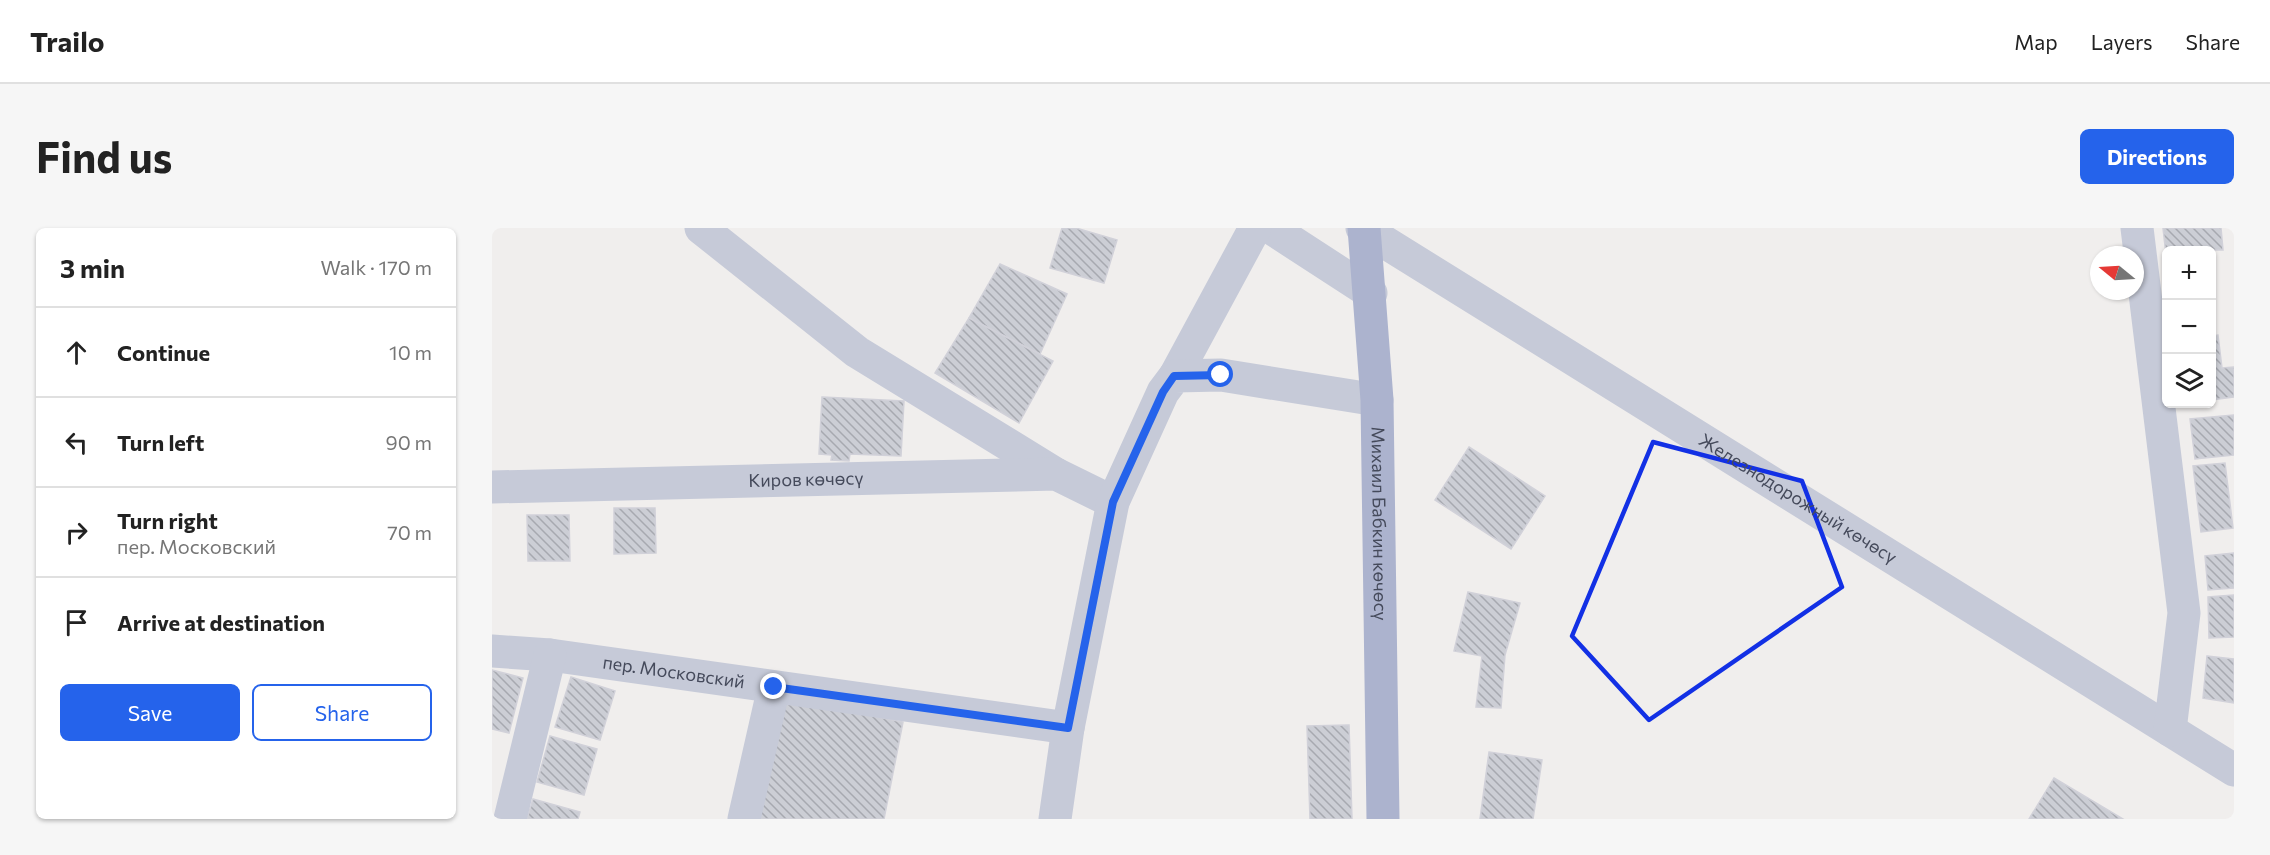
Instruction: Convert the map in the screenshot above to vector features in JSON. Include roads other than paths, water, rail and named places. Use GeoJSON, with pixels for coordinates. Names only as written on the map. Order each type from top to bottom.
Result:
{"type":"FeatureCollection","features":[{"type":"Feature","properties":{"kind":"main road","name":"Михаил Бабкин көчөсү"},"geometry":{"type":"LineString","coordinates":[[1363,229],[1371,293],[1377,400],[1383,819]]}},
{"type":"Feature","properties":{"kind":"street"},"geometry":{"type":"LineString","coordinates":[[701,228],[857,352],[1056,474]]}},
{"type":"Feature","properties":{"kind":"street"},"geometry":{"type":"LineString","coordinates":[[1055,819],[1068,728],[1113,502],[1163,392],[1255,228]]}},
{"type":"Feature","properties":{"kind":"street"},"geometry":{"type":"LineString","coordinates":[[1271,228],[1371,293]]}},
{"type":"Feature","properties":{"kind":"street"},"geometry":{"type":"LineString","coordinates":[[2137,228],[2184,613],[2170,730]]}},
{"type":"Feature","properties":{"kind":"street","name":"Железнодорожный көчөсү"},"geometry":{"type":"LineString","coordinates":[[1363,229],[2234,770]]}},
{"type":"Feature","properties":{"kind":"street"},"geometry":{"type":"LineString","coordinates":[[1174,376],[1221,375],[1377,400]]}},
{"type":"Feature","properties":{"kind":"street","name":"Киров көчөсү"},"geometry":{"type":"LineString","coordinates":[[492,487],[1056,474],[1113,502]]}},
{"type":"Feature","properties":{"kind":"street","name":"пер. Московский"},"geometry":{"type":"LineString","coordinates":[[492,651],[550,655],[1068,728]]}},
{"type":"Feature","properties":{"kind":"street"},"geometry":{"type":"LineString","coordinates":[[510,819],[550,655]]}},
{"type":"Feature","properties":{"kind":"street"},"geometry":{"type":"LineString","coordinates":[[744,819],[774,687]]}}]}
